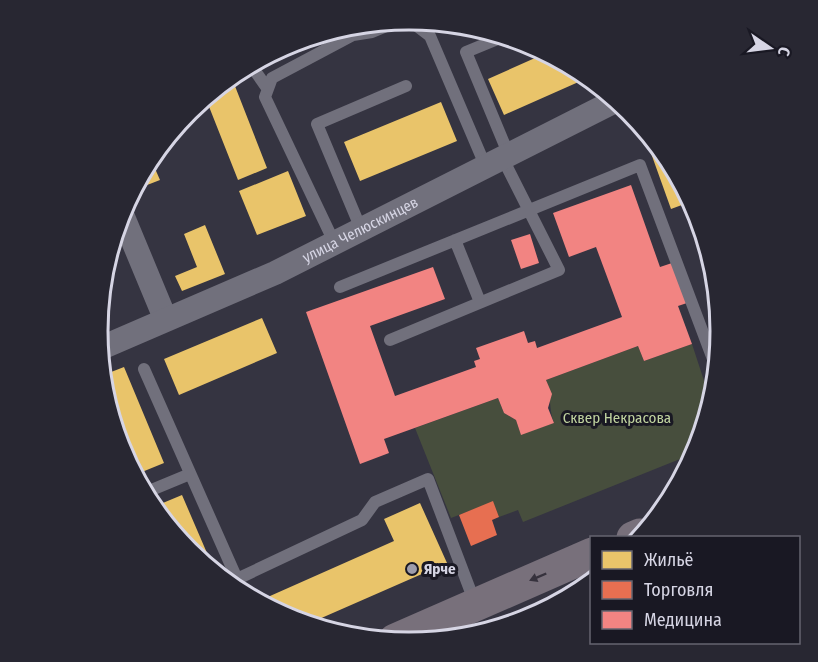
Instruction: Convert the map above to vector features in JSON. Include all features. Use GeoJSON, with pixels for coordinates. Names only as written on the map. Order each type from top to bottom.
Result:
{"type":"FeatureCollection","features":[{"type":"Feature","properties":{"kind":"main road"},"geometry":{"type":"LineString","coordinates":[[414,632],[590,554]]}},
{"type":"Feature","properties":{"kind":"street","name":"улица Челюскинцев"},"geometry":{"type":"LineString","coordinates":[[109,344],[165,318],[275,273],[605,103]]}},
{"type":"Feature","properties":{"kind":"street"},"geometry":{"type":"LineString","coordinates":[[127,226],[165,318]]}},
{"type":"Feature","properties":{"kind":"lane"},"geometry":{"type":"LineString","coordinates":[[390,340],[559,270],[530,210],[430,36],[423,31]]}},
{"type":"Feature","properties":{"kind":"lane"},"geometry":{"type":"LineString","coordinates":[[334,242],[269,109],[266,97],[272,78],[345,37]]}},
{"type":"Feature","properties":{"kind":"lane"},"geometry":{"type":"LineString","coordinates":[[492,41],[466,52],[499,158]]}},
{"type":"Feature","properties":{"kind":"lane"},"geometry":{"type":"LineString","coordinates":[[256,72],[267,88]]}},
{"type":"Feature","properties":{"kind":"lane"},"geometry":{"type":"LineString","coordinates":[[360,229],[317,124],[406,86]]}},
{"type":"Feature","properties":{"kind":"lane"},"geometry":{"type":"LineString","coordinates":[[340,287],[640,165],[709,349]]}},
{"type":"Feature","properties":{"kind":"lane"},"geometry":{"type":"LineString","coordinates":[[455,240],[480,302]]}},
{"type":"Feature","properties":{"kind":"lane"},"geometry":{"type":"LineString","coordinates":[[144,369],[236,577]]}},
{"type":"Feature","properties":{"kind":"lane"},"geometry":{"type":"LineString","coordinates":[[153,489],[190,474]]}},
{"type":"Feature","properties":{"kind":"lane"},"geometry":{"type":"LineString","coordinates":[[238,578],[362,520],[375,501],[428,479],[476,604]]}},
{"type":"Feature","properties":{"kind":"green space","name":"Сквер Некрасова"},"geometry":{"type":"Polygon","coordinates":[[[692,344],[705,384],[700,409],[681,458],[523,522],[518,510],[499,517],[493,502],[451,518],[415,428],[498,398],[504,413],[516,420],[521,434],[554,423],[546,380],[638,346],[644,361],[692,344]]]}},
{"type":"Feature","properties":{"kind":"building: Жильё"},"geometry":{"type":"Polygon","coordinates":[[[535,58],[560,70],[578,82],[504,115],[488,79],[535,58]]]}},
{"type":"Feature","properties":{"kind":"building: Жильё"},"geometry":{"type":"Polygon","coordinates":[[[235,86],[267,168],[238,180],[209,107],[235,86]]]}},
{"type":"Feature","properties":{"kind":"building: Жильё"},"geometry":{"type":"Polygon","coordinates":[[[441,102],[457,141],[360,181],[344,142],[441,102]]]}},
{"type":"Feature","properties":{"kind":"building: Жильё"},"geometry":{"type":"Polygon","coordinates":[[[650,151],[670,181],[682,205],[671,209],[650,151]]]}},
{"type":"Feature","properties":{"kind":"building: Жильё"},"geometry":{"type":"Polygon","coordinates":[[[155,169],[160,180],[145,186],[155,169]]]}},
{"type":"Feature","properties":{"kind":"building: Жильё"},"geometry":{"type":"Polygon","coordinates":[[[288,171],[306,216],[257,235],[239,191],[288,171]]]}},
{"type":"Feature","properties":{"kind":"building: Жильё"},"geometry":{"type":"Polygon","coordinates":[[[205,225],[225,274],[182,291],[175,276],[197,267],[184,234],[205,225]]]}},
{"type":"Feature","properties":{"kind":"building: Жильё"},"geometry":{"type":"Polygon","coordinates":[[[262,318],[277,353],[179,395],[164,359],[262,318]]]}},
{"type":"Feature","properties":{"kind":"building: Жильё"},"geometry":{"type":"Polygon","coordinates":[[[124,367],[164,463],[143,472],[124,428],[111,372],[124,367]]]}},
{"type":"Feature","properties":{"kind":"building: Жильё"},"geometry":{"type":"Polygon","coordinates":[[[182,495],[207,554],[196,544],[163,503],[182,495]]]}},
{"type":"Feature","properties":{"kind":"building: Жильё"},"geometry":{"type":"Polygon","coordinates":[[[420,503],[447,563],[320,619],[268,597],[394,541],[384,519],[420,503]]]}},
{"type":"Feature","properties":{"kind":"building: Торговля"},"geometry":{"type":"Polygon","coordinates":[[[493,501],[499,517],[492,520],[497,535],[471,546],[459,515],[493,501]]]}},
{"type":"Feature","properties":{"kind":"building: Медицина"},"geometry":{"type":"Polygon","coordinates":[[[631,185],[660,267],[672,263],[687,303],[678,306],[692,344],[644,361],[638,346],[546,380],[552,394],[548,408],[554,423],[521,435],[516,420],[504,413],[498,398],[384,439],[389,453],[360,464],[306,312],[433,267],[445,299],[370,326],[395,396],[476,367],[474,361],[480,359],[476,348],[524,331],[528,343],[535,341],[537,348],[622,317],[596,247],[569,257],[553,213],[631,185]]]}},
{"type":"Feature","properties":{"kind":"building: Медицина"},"geometry":{"type":"Polygon","coordinates":[[[530,234],[539,263],[521,269],[511,240],[530,234]]]}},
{"type":"Feature","properties":{"kind":"place","name":"Ярче"},"geometry":{"type":"Point","coordinates":[412,569]}}]}
